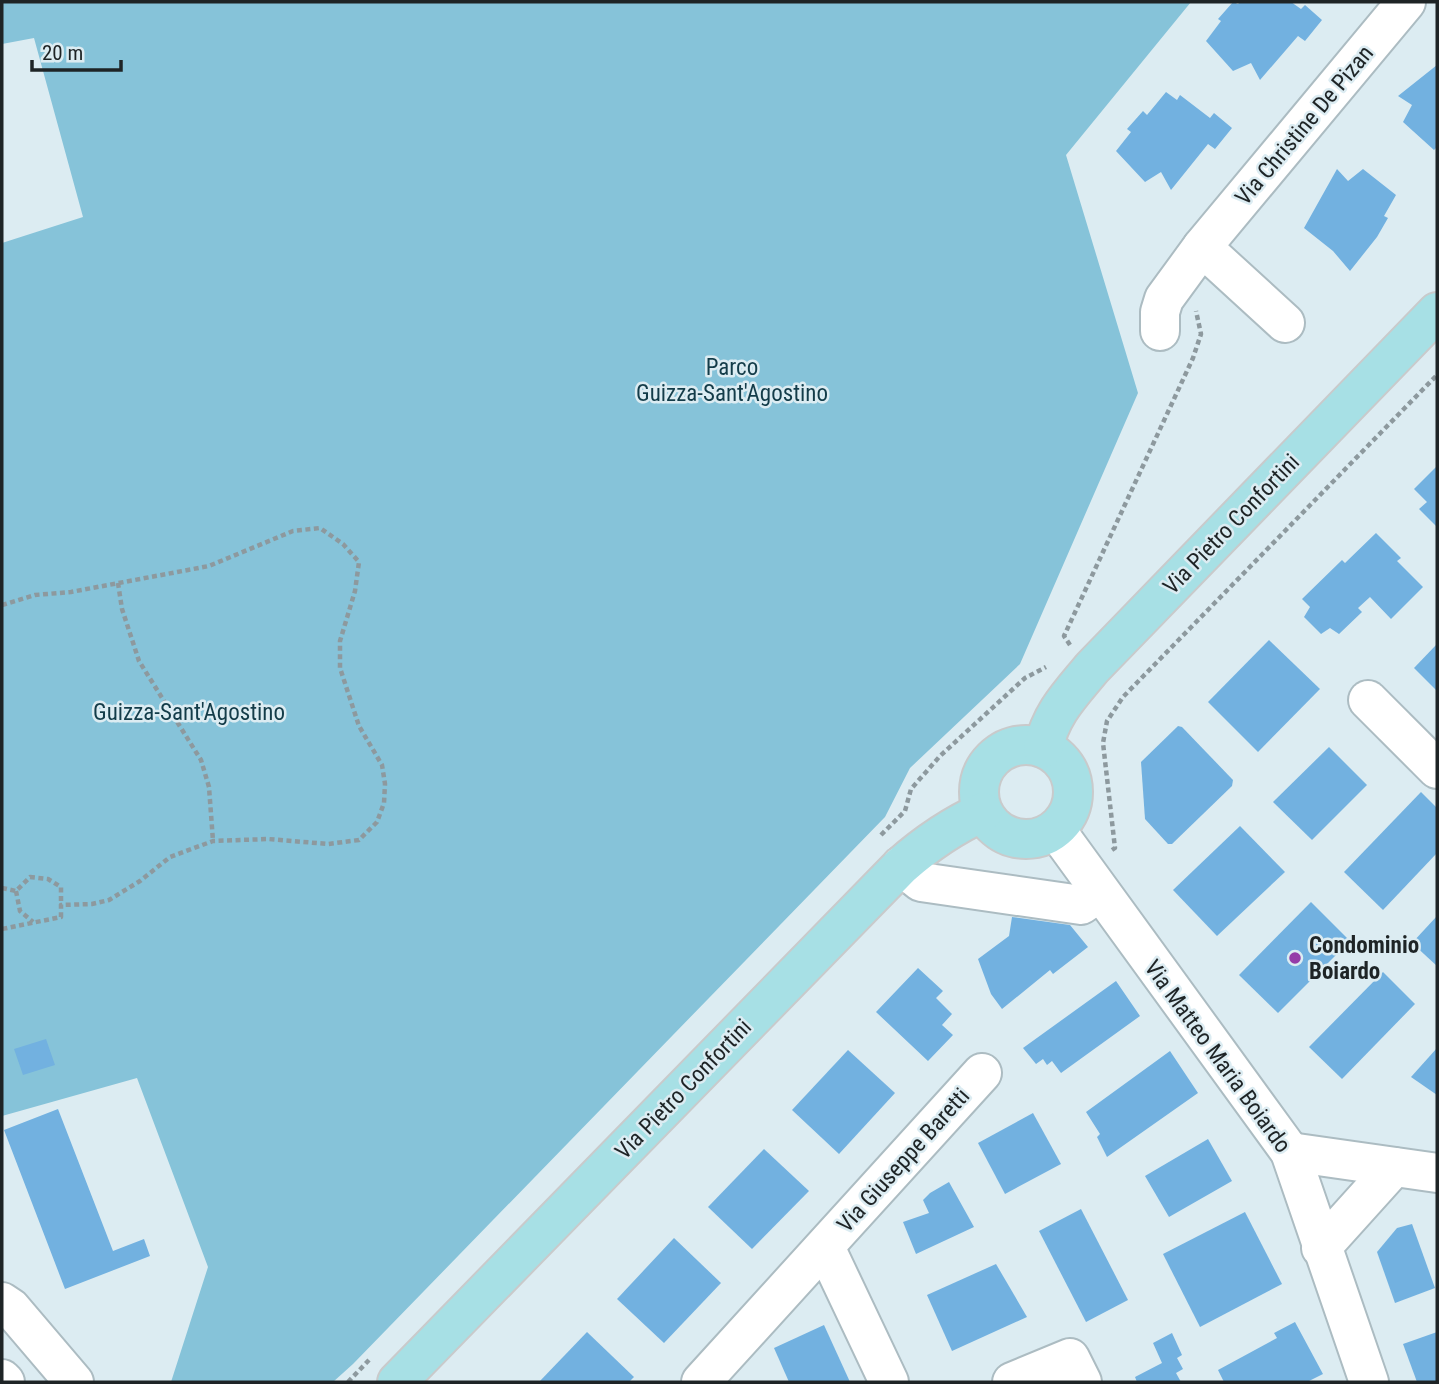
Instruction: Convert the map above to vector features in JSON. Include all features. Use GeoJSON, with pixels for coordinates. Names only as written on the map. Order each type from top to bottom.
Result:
{"type":"FeatureCollection","features":[{"type":"Feature","properties":{"kind":"main road","name":"Via Pietro Confortini"},"geometry":{"type":"LineString","coordinates":[[1043,748],[1048,726],[1059,708],[1092,668],[1437,312]]}},
{"type":"Feature","properties":{"kind":"main road"},"geometry":{"type":"LineString","coordinates":[[1015,746],[1043,748],[1066,765],[1074,792],[1072,807],[1056,830],[1041,838],[1024,840],[1007,836],[993,827],[983,812],[979,785],[983,772],[991,760],[1002,751],[1015,746]]}},
{"type":"Feature","properties":{"kind":"main road","name":"Via Pietro Confortini"},"geometry":{"type":"LineString","coordinates":[[397,1382],[901,866],[927,844],[983,812]]}},
{"type":"Feature","properties":{"kind":"street","name":"Via Christine De Pizan"},"geometry":{"type":"LineString","coordinates":[[1160,331],[1160,312],[1164,299],[1202,247],[1406,2]]}},
{"type":"Feature","properties":{"kind":"street"},"geometry":{"type":"LineString","coordinates":[[1202,247],[1285,323]]}},
{"type":"Feature","properties":{"kind":"street"},"geometry":{"type":"LineString","coordinates":[[1368,700],[1437,769]]}},
{"type":"Feature","properties":{"kind":"street","name":"Via Matteo Maria Boiardo"},"geometry":{"type":"LineString","coordinates":[[1056,830],[1290,1152],[1369,1382]]}},
{"type":"Feature","properties":{"kind":"street"},"geometry":{"type":"LineString","coordinates":[[901,866],[921,882],[1081,905],[1100,892]]}},
{"type":"Feature","properties":{"kind":"street","name":"Via Giuseppe Baretti"},"geometry":{"type":"LineString","coordinates":[[701,1382],[982,1073]]}},
{"type":"Feature","properties":{"kind":"street"},"geometry":{"type":"LineString","coordinates":[[1290,1152],[1437,1173]]}},
{"type":"Feature","properties":{"kind":"street"},"geometry":{"type":"LineString","coordinates":[[1321,1248],[1394,1167]]}},
{"type":"Feature","properties":{"kind":"street","name":"Via Giuseppe Baretti"},"geometry":{"type":"LineString","coordinates":[[825,1247],[889,1382]]}},
{"type":"Feature","properties":{"kind":"street"},"geometry":{"type":"LineString","coordinates":[[2,1302],[11,1308],[71,1381]]}},
{"type":"Feature","properties":{"kind":"street"},"geometry":{"type":"LineString","coordinates":[[1012,1382],[1070,1358],[1082,1382]]}},
{"type":"Feature","properties":{"kind":"path"},"geometry":{"type":"LineString","coordinates":[[1076,653],[1064,636],[1197,346],[1201,334],[1192,305]]}},
{"type":"Feature","properties":{"kind":"path"},"geometry":{"type":"LineString","coordinates":[[1115,848],[1103,743],[1107,721],[1123,697],[1437,375]]}},
{"type":"Feature","properties":{"kind":"path"},"geometry":{"type":"LineString","coordinates":[[2,605],[35,595],[71,592],[209,566],[293,531],[320,528],[343,544],[359,562],[355,591],[340,641],[340,668],[359,726],[382,765],[384,803],[377,822],[359,840],[328,844],[268,839],[213,841],[170,857],[140,881],[109,900],[92,904],[61,905]]}},
{"type":"Feature","properties":{"kind":"path"},"geometry":{"type":"LineString","coordinates":[[118,583],[122,609],[139,662],[201,760],[209,787],[213,841]]}},
{"type":"Feature","properties":{"kind":"path"},"geometry":{"type":"LineString","coordinates":[[905,811],[911,789],[940,756],[1025,678],[1056,663]]}},
{"type":"Feature","properties":{"kind":"path"},"geometry":{"type":"LineString","coordinates":[[2,929],[61,917],[61,887],[48,878],[30,877],[16,891]]}},
{"type":"Feature","properties":{"kind":"path"},"geometry":{"type":"LineString","coordinates":[[2,888],[16,891]]}},
{"type":"Feature","properties":{"kind":"path"},"geometry":{"type":"LineString","coordinates":[[16,891],[20,911],[33,923]]}},
{"type":"Feature","properties":{"kind":"green space","name":"Parco Guizza-Sant'Agostino"},"geometry":{"type":"Polygon","coordinates":[[[2,2],[1191,2],[1066,155],[1138,393],[1020,664],[910,768],[885,817],[333,1382],[171,1382],[208,1267],[137,1078],[2,1116],[2,243],[83,217],[34,38],[2,44],[2,2]]]}},
{"type":"Feature","properties":{"kind":"building"},"geometry":{"type":"Polygon","coordinates":[[[1233,2],[1291,2],[1301,9],[1305,5],[1322,20],[1305,41],[1298,36],[1260,80],[1251,63],[1233,71],[1206,41],[1221,21],[1218,19],[1233,2]]]}},
{"type":"Feature","properties":{"kind":"building"},"geometry":{"type":"Polygon","coordinates":[[[1437,65],[1437,147],[1434,150],[1403,122],[1412,105],[1398,96],[1437,65]]]}},
{"type":"Feature","properties":{"kind":"building"},"geometry":{"type":"Polygon","coordinates":[[[1166,92],[1177,100],[1180,95],[1210,118],[1214,113],[1232,128],[1215,149],[1208,144],[1171,190],[1161,172],[1145,182],[1116,151],[1131,132],[1127,129],[1143,111],[1147,115],[1166,92]]]}},
{"type":"Feature","properties":{"kind":"building"},"geometry":{"type":"Polygon","coordinates":[[[1337,169],[1348,181],[1363,169],[1396,195],[1384,216],[1388,218],[1377,237],[1350,271],[1333,251],[1304,228],[1337,169]]]}},
{"type":"Feature","properties":{"kind":"building"},"geometry":{"type":"Polygon","coordinates":[[[1437,466],[1437,527],[1419,509],[1427,502],[1414,489],[1437,466]]]}},
{"type":"Feature","properties":{"kind":"building"},"geometry":{"type":"Polygon","coordinates":[[[1376,533],[1401,558],[1397,561],[1423,587],[1391,619],[1370,597],[1358,608],[1362,612],[1339,634],[1330,628],[1321,634],[1304,617],[1310,607],[1302,599],[1342,560],[1345,563],[1376,533]]]}},
{"type":"Feature","properties":{"kind":"building"},"geometry":{"type":"Polygon","coordinates":[[[1269,640],[1320,689],[1258,752],[1208,702],[1269,640]]]}},
{"type":"Feature","properties":{"kind":"building"},"geometry":{"type":"Polygon","coordinates":[[[1437,644],[1437,691],[1414,668],[1437,644]]]}},
{"type":"Feature","properties":{"kind":"building"},"geometry":{"type":"Polygon","coordinates":[[[1178,726],[1233,780],[1232,786],[1172,844],[1168,844],[1145,819],[1141,762],[1178,726]]]}},
{"type":"Feature","properties":{"kind":"building"},"geometry":{"type":"Polygon","coordinates":[[[1329,747],[1367,785],[1312,840],[1273,802],[1329,747]]]}},
{"type":"Feature","properties":{"kind":"building"},"geometry":{"type":"Polygon","coordinates":[[[1421,792],[1437,808],[1437,853],[1383,910],[1344,872],[1421,792]]]}},
{"type":"Feature","properties":{"kind":"building"},"geometry":{"type":"Polygon","coordinates":[[[1240,826],[1285,872],[1217,936],[1173,890],[1240,826]]]}},
{"type":"Feature","properties":{"kind":"building","name":"Condominio Boiardo"},"geometry":{"type":"Polygon","coordinates":[[[1311,902],[1350,941],[1278,1013],[1239,975],[1311,902]]]}},
{"type":"Feature","properties":{"kind":"building"},"geometry":{"type":"Polygon","coordinates":[[[1437,916],[1437,966],[1412,943],[1437,916]]]}},
{"type":"Feature","properties":{"kind":"building"},"geometry":{"type":"Polygon","coordinates":[[[1012,917],[1070,925],[1088,947],[1053,974],[1050,970],[1002,1009],[991,994],[978,959],[1009,936],[1012,917]]]}},
{"type":"Feature","properties":{"kind":"building"},"geometry":{"type":"Polygon","coordinates":[[[918,968],[943,991],[936,998],[952,1014],[942,1025],[953,1035],[928,1061],[876,1012],[918,968]]]}},
{"type":"Feature","properties":{"kind":"building"},"geometry":{"type":"Polygon","coordinates":[[[1383,972],[1415,1004],[1342,1079],[1309,1047],[1383,972]]]}},
{"type":"Feature","properties":{"kind":"building"},"geometry":{"type":"Polygon","coordinates":[[[1116,981],[1140,1016],[1061,1073],[1052,1061],[1047,1065],[1043,1059],[1036,1064],[1023,1048],[1116,981]]]}},
{"type":"Feature","properties":{"kind":"building"},"geometry":{"type":"Polygon","coordinates":[[[46,1039],[55,1065],[23,1075],[14,1049],[46,1039]]]}},
{"type":"Feature","properties":{"kind":"building"},"geometry":{"type":"Polygon","coordinates":[[[1437,1048],[1437,1095],[1411,1077],[1437,1048]]]}},
{"type":"Feature","properties":{"kind":"building"},"geometry":{"type":"Polygon","coordinates":[[[848,1050],[895,1093],[839,1154],[792,1110],[848,1050]]]}},
{"type":"Feature","properties":{"kind":"building"},"geometry":{"type":"Polygon","coordinates":[[[1170,1051],[1198,1093],[1107,1157],[1097,1137],[1100,1134],[1086,1112],[1170,1051]]]}},
{"type":"Feature","properties":{"kind":"building"},"geometry":{"type":"Polygon","coordinates":[[[58,1109],[113,1251],[144,1239],[150,1256],[65,1289],[4,1130],[58,1109]]]}},
{"type":"Feature","properties":{"kind":"building"},"geometry":{"type":"Polygon","coordinates":[[[1033,1113],[1061,1164],[1005,1194],[978,1143],[1033,1113]]]}},
{"type":"Feature","properties":{"kind":"building"},"geometry":{"type":"Polygon","coordinates":[[[1208,1139],[1232,1181],[1169,1217],[1145,1176],[1208,1139]]]}},
{"type":"Feature","properties":{"kind":"building"},"geometry":{"type":"Polygon","coordinates":[[[764,1149],[809,1191],[752,1249],[708,1207],[764,1149]]]}},
{"type":"Feature","properties":{"kind":"building"},"geometry":{"type":"Polygon","coordinates":[[[949,1182],[974,1227],[916,1254],[903,1222],[929,1213],[923,1200],[949,1182]]]}},
{"type":"Feature","properties":{"kind":"building"},"geometry":{"type":"Polygon","coordinates":[[[1081,1209],[1128,1300],[1086,1322],[1039,1231],[1081,1209]]]}},
{"type":"Feature","properties":{"kind":"building"},"geometry":{"type":"Polygon","coordinates":[[[1245,1212],[1282,1284],[1200,1327],[1163,1254],[1245,1212]]]}},
{"type":"Feature","properties":{"kind":"building"},"geometry":{"type":"Polygon","coordinates":[[[1412,1224],[1435,1288],[1395,1303],[1377,1252],[1397,1228],[1412,1224]]]}},
{"type":"Feature","properties":{"kind":"building"},"geometry":{"type":"Polygon","coordinates":[[[674,1238],[721,1283],[664,1343],[617,1299],[674,1238]]]}},
{"type":"Feature","properties":{"kind":"building"},"geometry":{"type":"Polygon","coordinates":[[[996,1264],[1027,1317],[952,1351],[927,1295],[996,1264]]]}},
{"type":"Feature","properties":{"kind":"building"},"geometry":{"type":"Polygon","coordinates":[[[1295,1322],[1323,1374],[1307,1382],[1224,1382],[1218,1370],[1277,1338],[1274,1333],[1295,1322]]]}},
{"type":"Feature","properties":{"kind":"building"},"geometry":{"type":"Polygon","coordinates":[[[824,1325],[850,1382],[789,1382],[774,1348],[824,1325]]]}},
{"type":"Feature","properties":{"kind":"building"},"geometry":{"type":"Polygon","coordinates":[[[587,1332],[634,1377],[629,1382],[539,1382],[587,1332]]]}},
{"type":"Feature","properties":{"kind":"building"},"geometry":{"type":"Polygon","coordinates":[[[1437,1332],[1437,1382],[1417,1382],[1403,1344],[1437,1332]]]}},
{"type":"Feature","properties":{"kind":"building"},"geometry":{"type":"Polygon","coordinates":[[[1172,1333],[1182,1355],[1177,1358],[1183,1369],[1176,1373],[1181,1382],[1137,1382],[1135,1377],[1162,1363],[1153,1343],[1172,1333]]]}},
{"type":"Feature","properties":{"kind":"place","name":"Condominio Boiardo"},"geometry":{"type":"Point","coordinates":[1295,958]}},
{"type":"Feature","properties":{"kind":"park label","name":"Guizza-Sant'Agostino"},"geometry":{"type":"Point","coordinates":[189,712]}}]}
